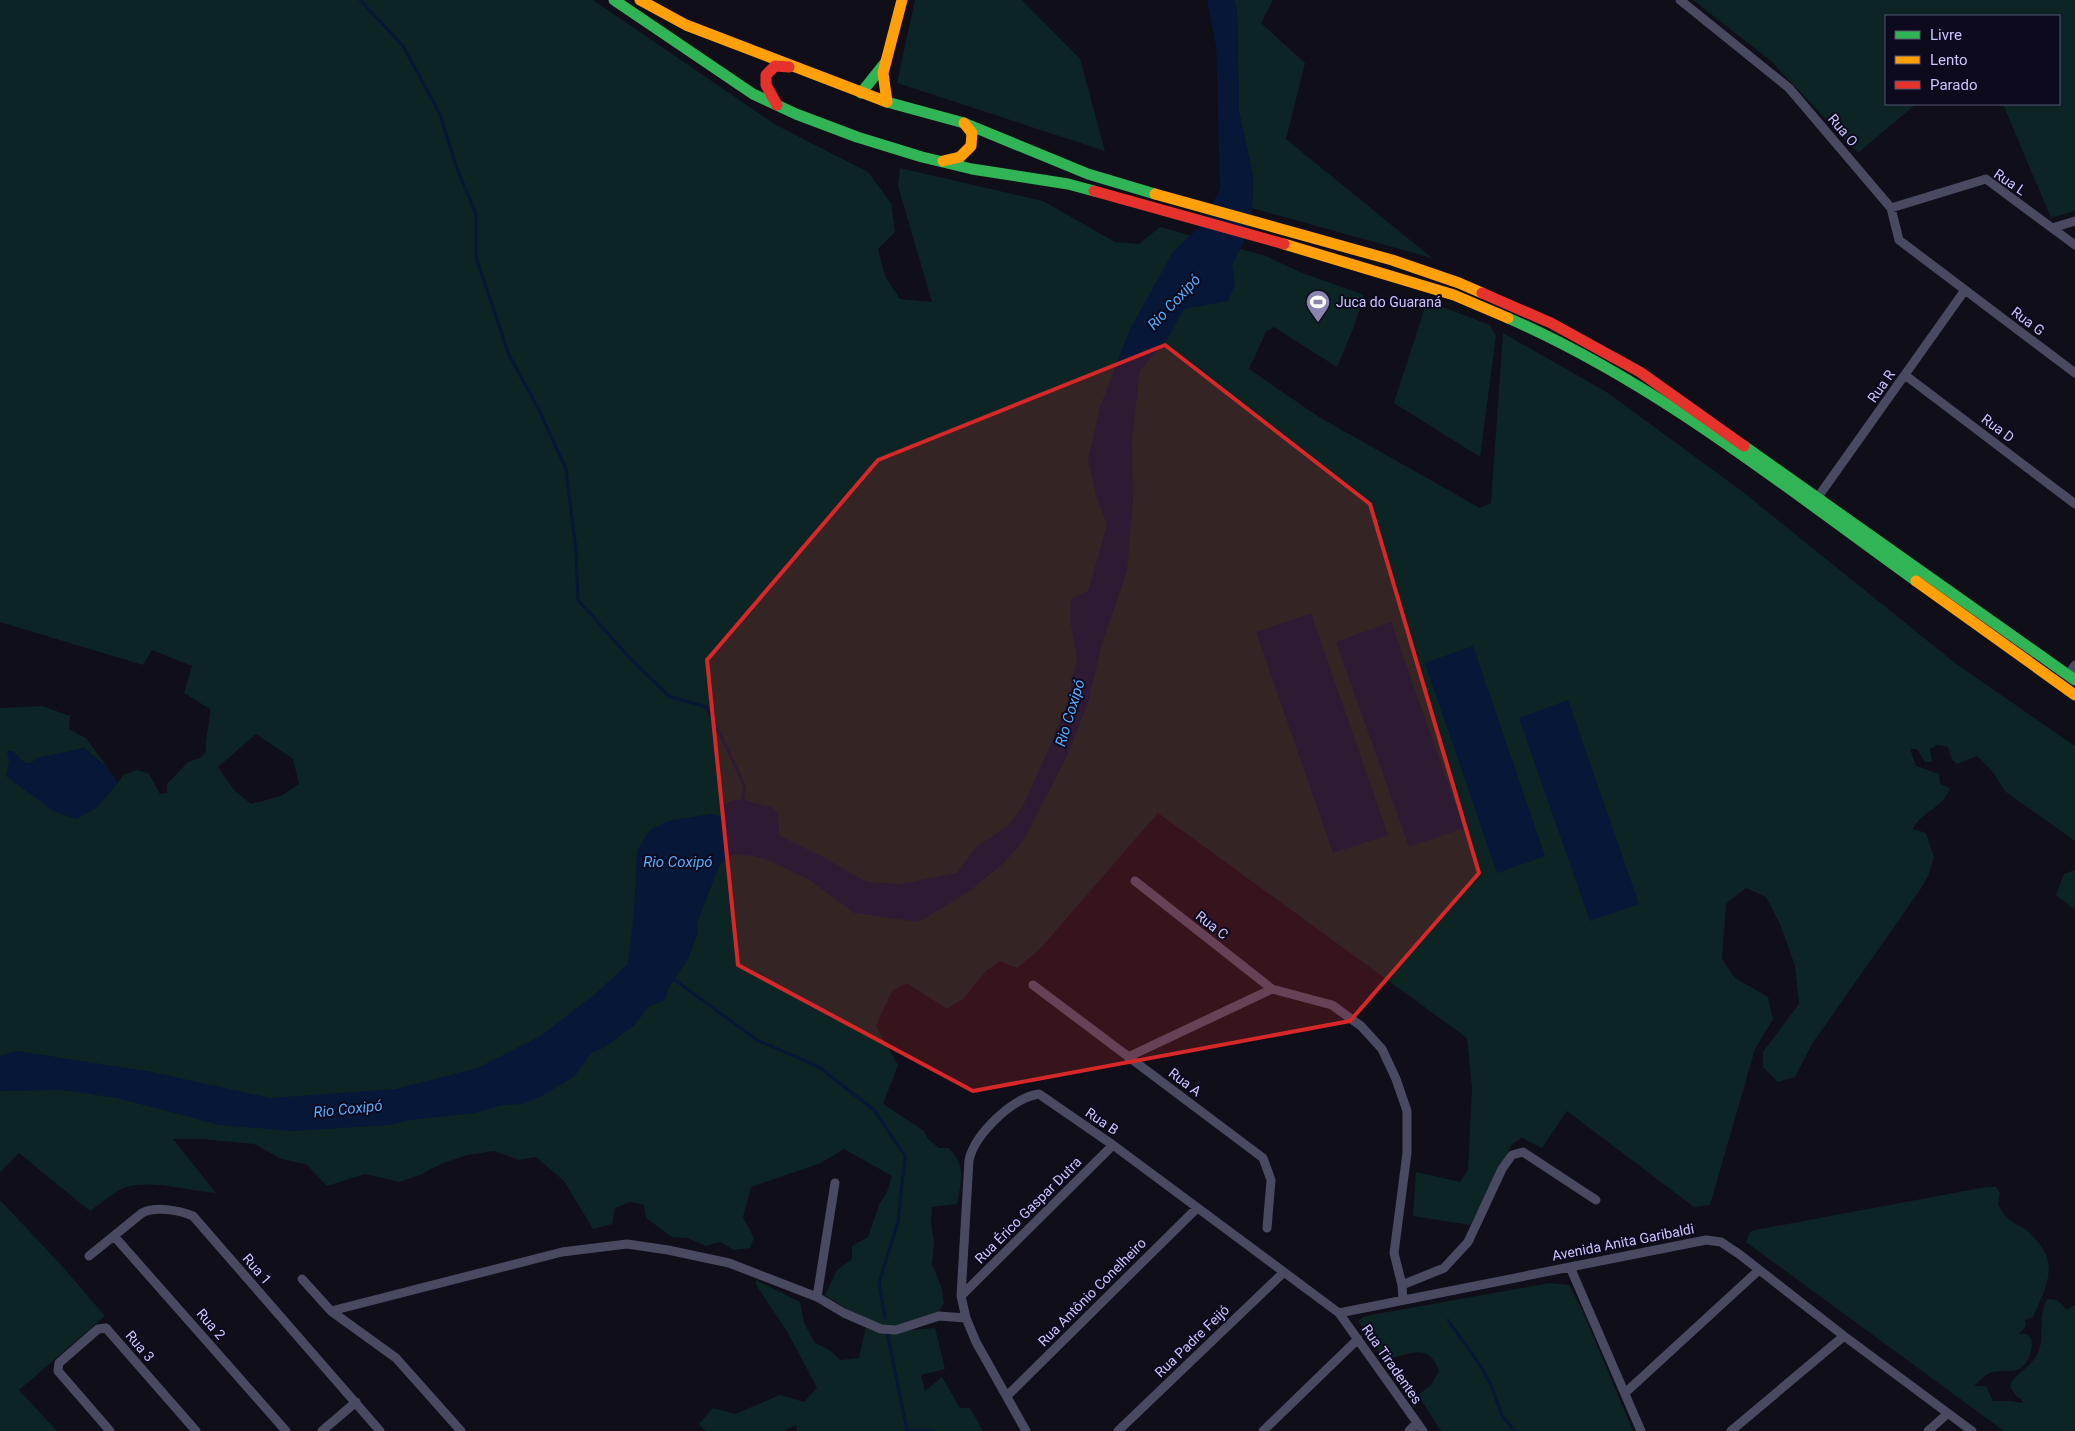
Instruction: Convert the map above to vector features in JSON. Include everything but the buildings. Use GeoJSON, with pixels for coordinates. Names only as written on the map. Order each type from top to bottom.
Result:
{"type":"FeatureCollection","features":[{"type":"Feature","properties":{"kind":"main road"},"geometry":{"type":"LineString","coordinates":[[614,0],[753,94],[857,137],[940,162],[1068,184],[1278,242],[1454,295],[1546,335],[1621,375],[1705,430],[2075,695]]}},
{"type":"Feature","properties":{"kind":"main road"},"geometry":{"type":"LineString","coordinates":[[640,0],[686,25],[860,93],[964,122],[1088,174],[1392,260],[1459,283],[1551,323],[1598,347],[1640,372],[2073,674]]}},
{"type":"Feature","properties":{"kind":"main road"},"geometry":{"type":"LineString","coordinates":[[887,102],[883,73],[884,63],[902,0]]}},
{"type":"Feature","properties":{"kind":"main road"},"geometry":{"type":"LineString","coordinates":[[860,93],[884,63]]}},
{"type":"Feature","properties":{"kind":"main road"},"geometry":{"type":"LineString","coordinates":[[777,105],[766,85],[766,75],[775,66],[781,65],[797,68]]}},
{"type":"Feature","properties":{"kind":"main road"},"geometry":{"type":"LineString","coordinates":[[940,162],[960,156],[971,146],[972,133],[964,122]]}},
{"type":"Feature","properties":{"kind":"street","name":"Rua O"},"geometry":{"type":"LineString","coordinates":[[1680,0],[1790,88],[1891,208],[1900,240],[1965,290]]}},
{"type":"Feature","properties":{"kind":"street","name":"Rua L"},"geometry":{"type":"LineString","coordinates":[[1891,208],[1986,179],[2075,246]]}},
{"type":"Feature","properties":{"kind":"street"},"geometry":{"type":"LineString","coordinates":[[2052,228],[2075,221]]}},
{"type":"Feature","properties":{"kind":"street","name":"Rua G"},"geometry":{"type":"LineString","coordinates":[[1965,290],[2075,373]]}},
{"type":"Feature","properties":{"kind":"street","name":"Rua R"},"geometry":{"type":"LineString","coordinates":[[1818,497],[1965,290]]}},
{"type":"Feature","properties":{"kind":"street","name":"Rua D"},"geometry":{"type":"LineString","coordinates":[[1905,374],[2075,504]]}},
{"type":"Feature","properties":{"kind":"street","name":"Rua C"},"geometry":{"type":"LineString","coordinates":[[1135,882],[1272,989]]}},
{"type":"Feature","properties":{"kind":"street","name":"Rua A"},"geometry":{"type":"LineString","coordinates":[[1033,985],[1263,1158],[1272,1180],[1267,1228]]}},
{"type":"Feature","properties":{"kind":"street"},"geometry":{"type":"LineString","coordinates":[[1128,1058],[1272,989],[1332,1005],[1361,1026],[1382,1049],[1396,1079],[1407,1111],[1407,1153],[1394,1253],[1402,1285],[1402,1300]]}},
{"type":"Feature","properties":{"kind":"street","name":"Rua B"},"geometry":{"type":"LineString","coordinates":[[962,1296],[971,1150],[978,1138],[1013,1104],[1029,1095],[1039,1094],[1113,1145],[1339,1312]]}},
{"type":"Feature","properties":{"kind":"street","name":"Rua Érico Gaspar Dutra"},"geometry":{"type":"LineString","coordinates":[[962,1296],[1113,1145]]}},
{"type":"Feature","properties":{"kind":"street"},"geometry":{"type":"LineString","coordinates":[[1402,1285],[1444,1268],[1468,1242],[1502,1169],[1512,1155],[1523,1152],[1596,1200]]}},
{"type":"Feature","properties":{"kind":"street"},"geometry":{"type":"LineString","coordinates":[[817,1298],[835,1183]]}},
{"type":"Feature","properties":{"kind":"street","name":"Rua Antônio Conelheiro"},"geometry":{"type":"LineString","coordinates":[[1007,1396],[1197,1208]]}},
{"type":"Feature","properties":{"kind":"street","name":"Rua 1"},"geometry":{"type":"LineString","coordinates":[[89,1256],[149,1210],[173,1211],[193,1216],[380,1431]]}},
{"type":"Feature","properties":{"kind":"street","name":"Rua 2"},"geometry":{"type":"LineString","coordinates":[[114,1236],[286,1431]]}},
{"type":"Feature","properties":{"kind":"street","name":"Avenida Anita Garibaldi"},"geometry":{"type":"LineString","coordinates":[[1339,1312],[1706,1240],[1721,1242],[1972,1431]]}},
{"type":"Feature","properties":{"kind":"street"},"geometry":{"type":"LineString","coordinates":[[331,1311],[562,1252],[627,1244],[668,1250],[728,1263],[817,1298],[844,1313],[880,1329],[896,1330],[940,1316],[966,1318]]}},
{"type":"Feature","properties":{"kind":"street"},"geometry":{"type":"LineString","coordinates":[[1570,1267],[1641,1431]]}},
{"type":"Feature","properties":{"kind":"street"},"geometry":{"type":"LineString","coordinates":[[1625,1393],[1759,1270]]}},
{"type":"Feature","properties":{"kind":"street","name":"Rua Padre Feijó"},"geometry":{"type":"LineString","coordinates":[[1118,1431],[1284,1272]]}},
{"type":"Feature","properties":{"kind":"street"},"geometry":{"type":"LineString","coordinates":[[302,1279],[331,1311],[396,1358],[461,1431]]}},
{"type":"Feature","properties":{"kind":"street"},"geometry":{"type":"LineString","coordinates":[[962,1296],[966,1318],[976,1342],[1026,1431]]}},
{"type":"Feature","properties":{"kind":"street","name":"Rua Tiradentes"},"geometry":{"type":"LineString","coordinates":[[1339,1312],[1423,1431]]}},
{"type":"Feature","properties":{"kind":"street","name":"Rua 3"},"geometry":{"type":"LineString","coordinates":[[110,1431],[58,1371],[57,1367],[59,1363],[98,1329],[106,1328],[196,1431]]}},
{"type":"Feature","properties":{"kind":"street"},"geometry":{"type":"LineString","coordinates":[[1731,1431],[1844,1336]]}},
{"type":"Feature","properties":{"kind":"street"},"geometry":{"type":"LineString","coordinates":[[1263,1431],[1358,1339]]}},
{"type":"Feature","properties":{"kind":"street"},"geometry":{"type":"LineString","coordinates":[[322,1431],[356,1402]]}},
{"type":"Feature","properties":{"kind":"street"},"geometry":{"type":"LineString","coordinates":[[1928,1431],[1947,1414]]}},
{"type":"Feature","properties":{"kind":"street"},"geometry":{"type":"LineString","coordinates":[[1408,1431],[1417,1423]]}},
{"type":"Feature","properties":{"kind":"highlighted area"},"geometry":{"type":"Polygon","coordinates":[[[1165,345],[1370,504],[1479,873],[1350,1021],[973,1091],[738,965],[707,660],[878,460],[1165,345]]]}},
{"type":"Feature","properties":{"kind":"green space"},"geometry":{"type":"Polygon","coordinates":[[[0,0],[593,0],[776,125],[868,172],[891,203],[895,232],[878,249],[885,276],[900,299],[932,302],[898,186],[900,168],[1043,201],[1115,242],[1139,244],[1160,227],[1266,256],[1300,272],[1364,295],[1353,329],[1337,367],[1274,327],[1266,332],[1249,369],[1319,417],[1480,508],[1491,503],[1503,333],[1608,393],[1743,492],[1955,663],[2075,746],[2075,841],[2006,792],[1992,771],[1977,756],[1957,764],[1952,759],[1948,747],[1937,745],[1930,749],[1932,762],[1925,762],[1917,749],[1910,749],[1916,766],[1939,774],[1940,784],[1950,788],[1942,801],[1921,818],[1913,829],[1926,833],[1934,857],[1928,876],[1812,1044],[1795,1077],[1778,1082],[1763,1067],[1763,1052],[1799,1004],[1795,966],[1780,924],[1766,897],[1746,888],[1726,904],[1722,959],[1735,978],[1768,997],[1773,1019],[1755,1049],[1710,1205],[1694,1207],[1567,1111],[1542,1148],[1522,1138],[1512,1144],[1470,1225],[1413,1216],[1416,1172],[1460,1182],[1468,1170],[1472,1089],[1467,1038],[1158,813],[1039,950],[1017,968],[1000,961],[986,971],[964,998],[947,1009],[907,983],[892,991],[876,1026],[898,1065],[883,1104],[924,1131],[928,1139],[939,1148],[949,1148],[955,1155],[961,1174],[957,1204],[932,1207],[931,1222],[934,1242],[932,1264],[942,1289],[944,1303],[938,1313],[901,1331],[935,1328],[945,1369],[921,1375],[925,1391],[942,1377],[960,1408],[970,1408],[983,1431],[797,1431],[796,1425],[783,1431],[705,1431],[699,1424],[713,1408],[735,1414],[780,1395],[804,1402],[817,1388],[787,1331],[756,1285],[756,1280],[800,1302],[804,1323],[815,1343],[830,1350],[840,1360],[859,1358],[866,1326],[893,1330],[881,1324],[867,1322],[825,1295],[837,1270],[852,1259],[852,1246],[868,1237],[892,1176],[844,1149],[821,1163],[751,1187],[743,1217],[754,1238],[750,1248],[734,1250],[720,1242],[706,1246],[687,1238],[672,1237],[646,1218],[644,1205],[630,1202],[615,1208],[612,1224],[593,1229],[564,1181],[536,1157],[519,1160],[494,1151],[468,1155],[443,1163],[420,1175],[399,1182],[365,1174],[327,1186],[307,1165],[282,1159],[254,1144],[202,1139],[173,1139],[216,1193],[162,1185],[130,1186],[115,1193],[90,1211],[19,1153],[0,1172],[0,708],[42,706],[70,716],[69,729],[86,738],[108,768],[84,748],[26,764],[12,751],[9,762],[118,783],[123,775],[137,770],[149,774],[160,794],[167,793],[167,784],[188,762],[200,758],[206,752],[210,709],[184,693],[192,666],[152,650],[143,665],[0,622],[0,0]],[[256,734],[218,767],[234,790],[251,804],[281,796],[299,784],[293,759],[256,734]]]}},
{"type":"Feature","properties":{"kind":"green space"},"geometry":{"type":"Polygon","coordinates":[[[915,0],[1022,0],[1080,59],[1105,151],[897,83],[915,0]]]}},
{"type":"Feature","properties":{"kind":"green space"},"geometry":{"type":"Polygon","coordinates":[[[1234,0],[1273,0],[1261,23],[1305,63],[1286,139],[1432,258],[1252,208],[1253,176],[1239,112],[1237,12],[1234,0]]]}},
{"type":"Feature","properties":{"kind":"green space"},"geometry":{"type":"Polygon","coordinates":[[[1693,0],[2075,0],[2075,211],[2051,218],[2003,105],[2060,105],[2060,15],[1885,15],[1885,105],[1915,105],[1858,153],[1771,61],[1693,0]]]}},
{"type":"Feature","properties":{"kind":"green space"},"geometry":{"type":"Polygon","coordinates":[[[1427,301],[1490,325],[1496,336],[1480,457],[1394,403],[1427,301]]]}},
{"type":"Feature","properties":{"kind":"green space"},"geometry":{"type":"Polygon","coordinates":[[[2075,870],[2075,910],[2056,895],[2064,874],[2075,870]]]}},
{"type":"Feature","properties":{"kind":"green space"},"geometry":{"type":"Polygon","coordinates":[[[1986,1187],[1996,1187],[2000,1193],[1998,1205],[2009,1219],[2027,1230],[2037,1241],[2044,1250],[2049,1269],[2045,1288],[2033,1317],[2025,1320],[2026,1326],[2019,1334],[2026,1334],[2031,1339],[2032,1348],[2028,1360],[2024,1366],[2014,1371],[1990,1373],[1974,1386],[1986,1386],[1993,1401],[2023,1403],[2010,1386],[2015,1377],[2032,1361],[2039,1350],[2041,1344],[2042,1313],[2047,1299],[2057,1300],[2067,1310],[2075,1306],[2075,1431],[2004,1431],[1746,1242],[1750,1232],[1755,1230],[1986,1187]]]}},
{"type":"Feature","properties":{"kind":"green space"},"geometry":{"type":"Polygon","coordinates":[[[0,1200],[62,1266],[105,1316],[19,1390],[57,1431],[0,1431],[0,1200]]]}},
{"type":"Feature","properties":{"kind":"green space"},"geometry":{"type":"Polygon","coordinates":[[[1549,1283],[1569,1285],[1583,1312],[1633,1431],[1441,1431],[1418,1395],[1431,1385],[1439,1371],[1435,1362],[1430,1356],[1417,1352],[1385,1360],[1358,1321],[1365,1316],[1549,1283]]]}},
{"type":"Feature","properties":{"kind":"water","name":"Rio Coxipó"},"geometry":{"type":"Polygon","coordinates":[[[1207,0],[1234,0],[1237,12],[1239,112],[1253,176],[1252,208],[1247,236],[1232,265],[1235,284],[1228,301],[1184,309],[1168,338],[1140,371],[1132,440],[1133,502],[1127,571],[1101,647],[1089,700],[1068,754],[1024,840],[1004,863],[968,892],[919,922],[854,913],[808,879],[770,861],[753,856],[735,854],[727,857],[719,866],[697,923],[698,933],[688,959],[669,987],[665,1000],[648,1007],[635,1025],[603,1048],[591,1053],[574,1077],[523,1104],[503,1105],[475,1113],[409,1120],[389,1125],[292,1131],[220,1125],[117,1098],[61,1090],[0,1091],[0,1056],[17,1051],[152,1072],[270,1098],[396,1089],[478,1068],[540,1036],[594,995],[628,964],[634,912],[637,851],[650,830],[668,821],[711,814],[725,818],[724,813],[719,810],[726,803],[736,800],[744,799],[772,808],[778,816],[780,836],[825,858],[867,882],[900,884],[957,873],[976,847],[1008,826],[1023,806],[1066,706],[1077,659],[1070,619],[1071,599],[1088,591],[1107,525],[1096,495],[1088,459],[1100,407],[1130,329],[1173,252],[1204,222],[1220,188],[1216,46],[1207,0]]]}},
{"type":"Feature","properties":{"kind":"water"},"geometry":{"type":"Polygon","coordinates":[[[1311,613],[1388,835],[1333,853],[1256,632],[1311,613]]]}},
{"type":"Feature","properties":{"kind":"water"},"geometry":{"type":"Polygon","coordinates":[[[1391,622],[1464,828],[1409,847],[1336,642],[1391,622]]]}},
{"type":"Feature","properties":{"kind":"water"},"geometry":{"type":"Polygon","coordinates":[[[1473,646],[1545,856],[1497,873],[1425,663],[1473,646]]]}},
{"type":"Feature","properties":{"kind":"water"},"geometry":{"type":"Polygon","coordinates":[[[1568,700],[1639,904],[1590,921],[1519,718],[1568,700]]]}},
{"type":"Feature","properties":{"kind":"water"},"geometry":{"type":"Polygon","coordinates":[[[84,748],[108,768],[118,783],[95,809],[76,819],[53,811],[6,776],[9,762],[7,751],[12,751],[26,764],[31,763],[37,758],[84,748]]]}},
{"type":"Feature","properties":{"kind":"waterway"},"geometry":{"type":"LineString","coordinates":[[360,0],[403,46],[440,114],[456,166],[476,214],[476,257],[509,355],[538,408],[566,469],[576,551],[578,600],[628,656],[669,696],[706,707],[745,787],[742,801]]}},
{"type":"Feature","properties":{"kind":"waterway"},"geometry":{"type":"LineString","coordinates":[[672,978],[757,1040],[819,1067],[874,1110],[905,1156],[898,1222],[879,1283],[885,1318]]}},
{"type":"Feature","properties":{"kind":"waterway"},"geometry":{"type":"LineString","coordinates":[[1448,1320],[1480,1365],[1492,1387],[1502,1416],[1515,1431]]}},
{"type":"Feature","properties":{"kind":"waterway"},"geometry":{"type":"LineString","coordinates":[[887,1332],[907,1430],[934,1431]]}},
{"type":"Feature","properties":{"kind":"traffic: fast"},"geometry":{"type":"LineString","coordinates":[[614,0],[753,94],[796,114],[857,137],[922,157],[972,169],[1068,184],[1094,191]]}},
{"type":"Feature","properties":{"kind":"traffic: fast"},"geometry":{"type":"LineString","coordinates":[[861,93],[885,63]]}},
{"type":"Feature","properties":{"kind":"traffic: fast"},"geometry":{"type":"LineString","coordinates":[[887,102],[964,123],[1088,174],[1155,194]]}},
{"type":"Feature","properties":{"kind":"traffic: fast"},"geometry":{"type":"LineString","coordinates":[[1508,318],[1563,344],[1616,373],[1668,405],[1769,474],[1916,581]]}},
{"type":"Feature","properties":{"kind":"traffic: fast"},"geometry":{"type":"LineString","coordinates":[[1744,446],[2075,680]]}},
{"type":"Feature","properties":{"kind":"traffic: slow"},"geometry":{"type":"LineString","coordinates":[[640,0],[686,25],[887,102]]}},
{"type":"Feature","properties":{"kind":"traffic: slow"},"geometry":{"type":"LineString","coordinates":[[887,102],[883,73],[902,0]]}},
{"type":"Feature","properties":{"kind":"traffic: slow"},"geometry":{"type":"LineString","coordinates":[[943,161],[960,157],[971,146],[972,133],[964,123]]}},
{"type":"Feature","properties":{"kind":"traffic: slow"},"geometry":{"type":"LineString","coordinates":[[1155,194],[1392,260],[1482,293]]}},
{"type":"Feature","properties":{"kind":"traffic: slow"},"geometry":{"type":"LineString","coordinates":[[1284,244],[1454,295],[1508,318]]}},
{"type":"Feature","properties":{"kind":"traffic: slow"},"geometry":{"type":"LineString","coordinates":[[1916,581],[2075,695]]}},
{"type":"Feature","properties":{"kind":"traffic: jam"},"geometry":{"type":"LineString","coordinates":[[777,105],[766,85],[766,75],[775,66],[789,67]]}},
{"type":"Feature","properties":{"kind":"traffic: jam"},"geometry":{"type":"LineString","coordinates":[[1094,191],[1284,244]]}},
{"type":"Feature","properties":{"kind":"traffic: jam"},"geometry":{"type":"LineString","coordinates":[[1482,293],[1551,323],[1640,372],[1744,446]]}},
{"type":"Feature","properties":{"kind":"place","name":"Juca do Guaraná"},"geometry":{"type":"Point","coordinates":[1318,323]}}]}
